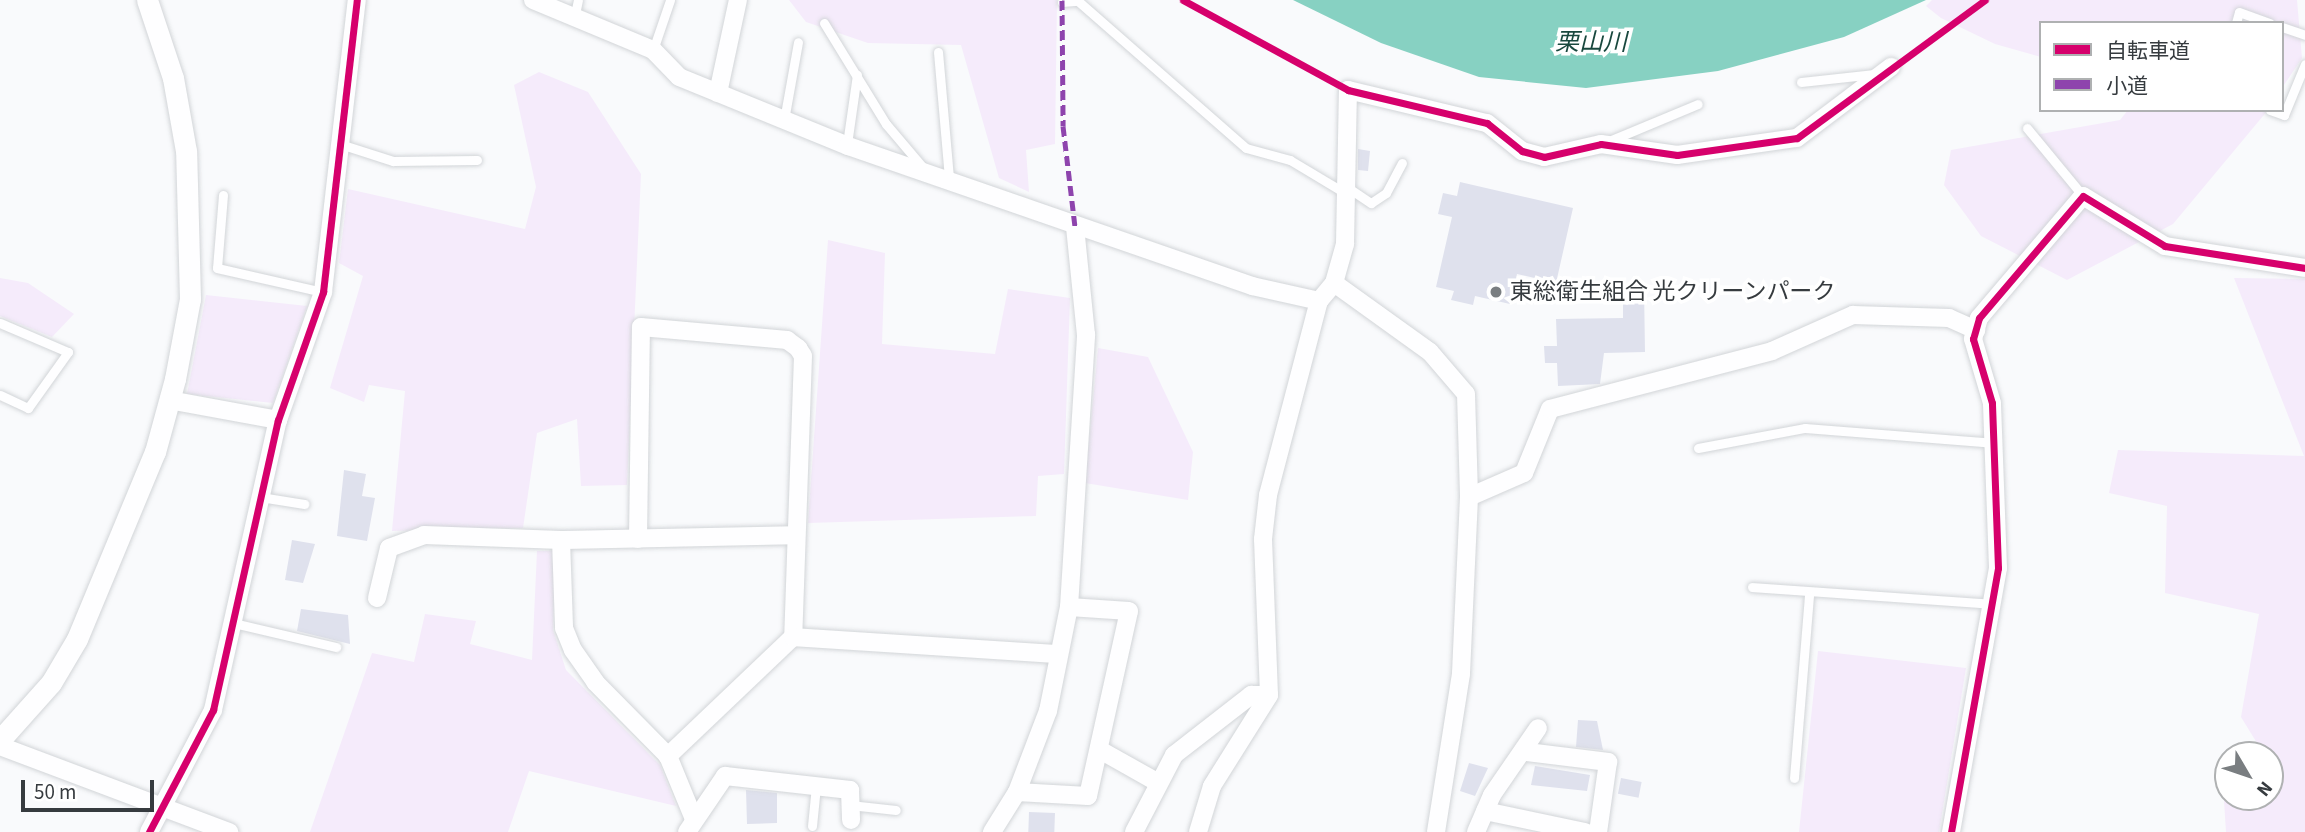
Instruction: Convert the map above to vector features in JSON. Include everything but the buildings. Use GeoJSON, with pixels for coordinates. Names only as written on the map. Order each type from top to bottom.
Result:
{"type":"FeatureCollection","features":[{"type":"Feature","properties":{"kind":"street"},"geometry":{"type":"LineString","coordinates":[[0,740],[51,682],[77,639],[155,452],[190,299],[190,220],[173,78],[147,0]]}},
{"type":"Feature","properties":{"kind":"street"},"geometry":{"type":"LineString","coordinates":[[149,832],[213,710],[278,420],[323,292],[357,0]]}},
{"type":"Feature","properties":{"kind":"street"},"geometry":{"type":"LineString","coordinates":[[533,0],[577,7],[653,50],[679,77],[848,146],[949,178],[1074,226],[1252,286],[1319,301]]}},
{"type":"Feature","properties":{"kind":"street"},"geometry":{"type":"LineString","coordinates":[[718,93],[738,0]]}},
{"type":"Feature","properties":{"kind":"street"},"geometry":{"type":"LineString","coordinates":[[1198,832],[1212,786],[1269,695],[1263,539],[1268,495],[1319,301],[1334,283],[1345,244],[1348,90],[1488,123],[1522,151],[1544,157],[1601,144],[1677,155],[1797,138],[1889,70]]}},
{"type":"Feature","properties":{"kind":"street"},"geometry":{"type":"LineString","coordinates":[[1951,832],[1993,604],[1995,443],[1976,330],[2084,196],[2165,246],[2305,268]]}},
{"type":"Feature","properties":{"kind":"street"},"geometry":{"type":"LineString","coordinates":[[992,832],[1017,792],[1048,712],[1069,607],[1086,335],[1074,226]]}},
{"type":"Feature","properties":{"kind":"street"},"geometry":{"type":"LineString","coordinates":[[1334,283],[1452,372],[1466,394],[1469,497],[1461,674],[1436,832]]}},
{"type":"Feature","properties":{"kind":"street"},"geometry":{"type":"LineString","coordinates":[[1469,497],[1524,473],[1550,409],[1772,351],[1853,315],[1949,318],[1976,330]]}},
{"type":"Feature","properties":{"kind":"street"},"geometry":{"type":"LineString","coordinates":[[638,539],[641,327],[787,340],[803,356],[793,637],[668,756]]}},
{"type":"Feature","properties":{"kind":"street"},"geometry":{"type":"LineString","coordinates":[[169,400],[278,420]]}},
{"type":"Feature","properties":{"kind":"street"},"geometry":{"type":"LineString","coordinates":[[377,598],[383,560],[406,539],[561,540],[796,535]]}},
{"type":"Feature","properties":{"kind":"street"},"geometry":{"type":"LineString","coordinates":[[561,540],[564,628],[573,650],[595,682],[668,756],[691,825]]}},
{"type":"Feature","properties":{"kind":"street"},"geometry":{"type":"LineString","coordinates":[[1017,792],[1088,796],[1129,611],[1069,607]]}},
{"type":"Feature","properties":{"kind":"street"},"geometry":{"type":"LineString","coordinates":[[793,637],[1058,654]]}},
{"type":"Feature","properties":{"kind":"street"},"geometry":{"type":"LineString","coordinates":[[1134,832],[1155,781],[1174,755],[1251,695],[1269,695]]}},
{"type":"Feature","properties":{"kind":"street"},"geometry":{"type":"LineString","coordinates":[[1476,832],[1485,811],[1527,752],[1538,728]]}},
{"type":"Feature","properties":{"kind":"street"},"geometry":{"type":"LineString","coordinates":[[0,747],[160,809],[229,832]]}},
{"type":"Feature","properties":{"kind":"street"},"geometry":{"type":"LineString","coordinates":[[1100,750],[1155,781]]}},
{"type":"Feature","properties":{"kind":"street"},"geometry":{"type":"LineString","coordinates":[[1527,752],[1608,762],[1598,832]]}},
{"type":"Feature","properties":{"kind":"street"},"geometry":{"type":"LineString","coordinates":[[691,825],[725,776],[850,790],[850,813]]}},
{"type":"Feature","properties":{"kind":"street"},"geometry":{"type":"LineString","coordinates":[[1485,811],[1585,832]]}},
{"type":"Feature","properties":{"kind":"lane"},"geometry":{"type":"LineString","coordinates":[[653,50],[670,0]]}},
{"type":"Feature","properties":{"kind":"lane"},"geometry":{"type":"LineString","coordinates":[[1062,2],[1078,1],[1246,148],[1290,160],[1371,204],[1386,193],[1402,163]]}},
{"type":"Feature","properties":{"kind":"lane"},"geometry":{"type":"LineString","coordinates":[[2237,21],[2239,12],[2264,21]]}},
{"type":"Feature","properties":{"kind":"lane"},"geometry":{"type":"LineString","coordinates":[[824,23],[857,75],[926,171]]}},
{"type":"Feature","properties":{"kind":"lane"},"geometry":{"type":"LineString","coordinates":[[2284,28],[2305,35]]}},
{"type":"Feature","properties":{"kind":"lane"},"geometry":{"type":"LineString","coordinates":[[784,120],[798,42]]}},
{"type":"Feature","properties":{"kind":"lane"},"geometry":{"type":"LineString","coordinates":[[938,51],[949,178]]}},
{"type":"Feature","properties":{"kind":"lane"},"geometry":{"type":"LineString","coordinates":[[2276,112],[2284,115],[2305,64]]}},
{"type":"Feature","properties":{"kind":"lane"},"geometry":{"type":"LineString","coordinates":[[1801,82],[1889,70]]}},
{"type":"Feature","properties":{"kind":"lane"},"geometry":{"type":"LineString","coordinates":[[848,146],[844,131],[857,75]]}},
{"type":"Feature","properties":{"kind":"lane"},"geometry":{"type":"LineString","coordinates":[[1601,144],[1698,104]]}},
{"type":"Feature","properties":{"kind":"lane"},"geometry":{"type":"LineString","coordinates":[[2026,128],[2084,196]]}},
{"type":"Feature","properties":{"kind":"lane"},"geometry":{"type":"LineString","coordinates":[[340,144],[393,161],[477,160]]}},
{"type":"Feature","properties":{"kind":"lane"},"geometry":{"type":"LineString","coordinates":[[223,195],[217,268],[323,292]]}},
{"type":"Feature","properties":{"kind":"lane"},"geometry":{"type":"LineString","coordinates":[[0,323],[68,352],[28,408],[0,395]]}},
{"type":"Feature","properties":{"kind":"lane"},"geometry":{"type":"LineString","coordinates":[[1698,449],[1805,428],[1995,443]]}},
{"type":"Feature","properties":{"kind":"lane"},"geometry":{"type":"LineString","coordinates":[[260,497],[304,504]]}},
{"type":"Feature","properties":{"kind":"lane"},"geometry":{"type":"LineString","coordinates":[[1752,587],[1809,596],[1993,604]]}},
{"type":"Feature","properties":{"kind":"lane"},"geometry":{"type":"LineString","coordinates":[[1794,778],[1809,596]]}},
{"type":"Feature","properties":{"kind":"lane"},"geometry":{"type":"LineString","coordinates":[[233,623],[336,647]]}},
{"type":"Feature","properties":{"kind":"lane"},"geometry":{"type":"LineString","coordinates":[[812,825],[816,786]]}},
{"type":"Feature","properties":{"kind":"lane"},"geometry":{"type":"LineString","coordinates":[[850,813],[897,810]]}},
{"type":"Feature","properties":{"kind":"shaded area"},"geometry":{"type":"Polygon","coordinates":[[[789,0],[1057,0],[1055,144],[1026,150],[1029,192],[999,178],[961,45],[868,43],[806,22],[789,0]]]}},
{"type":"Feature","properties":{"kind":"shaded area"},"geometry":{"type":"Polygon","coordinates":[[[1932,0],[2297,0],[2302,58],[2284,85],[2284,21],[2039,21],[2039,56],[1995,44],[1941,18],[1926,6],[1932,0]]]}},
{"type":"Feature","properties":{"kind":"shaded area"},"geometry":{"type":"Polygon","coordinates":[[[539,72],[588,92],[641,174],[627,485],[581,486],[577,419],[537,433],[523,528],[392,531],[405,391],[369,385],[364,402],[330,388],[363,276],[339,263],[348,189],[525,229],[536,187],[514,85],[539,72]]]}},
{"type":"Feature","properties":{"kind":"shaded area"},"geometry":{"type":"Polygon","coordinates":[[[2126,112],[2266,112],[2173,224],[2067,280],[1981,236],[1944,185],[1951,150],[2120,120],[2126,112]]]}},
{"type":"Feature","properties":{"kind":"shaded area"},"geometry":{"type":"Polygon","coordinates":[[[828,240],[885,253],[882,344],[995,354],[1008,289],[1070,298],[1064,474],[1038,476],[1036,516],[808,523],[828,240]]]}},
{"type":"Feature","properties":{"kind":"shaded area"},"geometry":{"type":"Polygon","coordinates":[[[0,278],[28,283],[74,314],[52,337],[0,316],[0,278]]]}},
{"type":"Feature","properties":{"kind":"shaded area"},"geometry":{"type":"Polygon","coordinates":[[[2234,278],[2305,279],[2305,832],[2226,832],[2225,811],[2284,811],[2284,741],[2256,741],[2241,717],[2259,614],[2165,593],[2167,506],[2109,493],[2118,450],[2304,456],[2234,278]]]}},
{"type":"Feature","properties":{"kind":"shaded area"},"geometry":{"type":"Polygon","coordinates":[[[206,295],[307,306],[273,403],[187,394],[206,295]]]}},
{"type":"Feature","properties":{"kind":"shaded area"},"geometry":{"type":"Polygon","coordinates":[[[1098,348],[1148,357],[1193,452],[1188,500],[1085,483],[1098,348]]]}},
{"type":"Feature","properties":{"kind":"shaded area"},"geometry":{"type":"Polygon","coordinates":[[[537,551],[555,551],[553,630],[566,670],[660,765],[676,806],[529,771],[508,832],[310,832],[372,653],[414,662],[425,614],[476,621],[470,644],[532,660],[537,551]]]}},
{"type":"Feature","properties":{"kind":"shaded area"},"geometry":{"type":"Polygon","coordinates":[[[1818,651],[1966,668],[1939,832],[1799,832],[1818,651]]]}},
{"type":"Feature","properties":{"kind":"water","name":"栗山川"},"geometry":{"type":"Polygon","coordinates":[[[1293,0],[1926,0],[1844,37],[1718,71],[1586,88],[1479,77],[1381,43],[1293,0]]]}},
{"type":"Feature","properties":{"kind":"marked path"},"geometry":{"type":"LineString","coordinates":[[1062,0],[1063,126],[1075,226]]}},
{"type":"Feature","properties":{"kind":"cycle path"},"geometry":{"type":"LineString","coordinates":[[149,832],[213,710],[278,420],[323,292],[357,0]]}},
{"type":"Feature","properties":{"kind":"cycle path"},"geometry":{"type":"LineString","coordinates":[[1183,0],[1348,90],[1487,123],[1522,151],[1544,157],[1601,144],[1677,155],[1797,138],[1985,0]]}},
{"type":"Feature","properties":{"kind":"cycle path"},"geometry":{"type":"LineString","coordinates":[[1951,832],[1998,568],[1992,403],[1973,339],[1979,318],[2083,196],[2165,246],[2305,268]]}},
{"type":"Feature","properties":{"kind":"place","name":"東総衛生組合 光クリーンパーク"},"geometry":{"type":"Point","coordinates":[1496,292]}}]}
